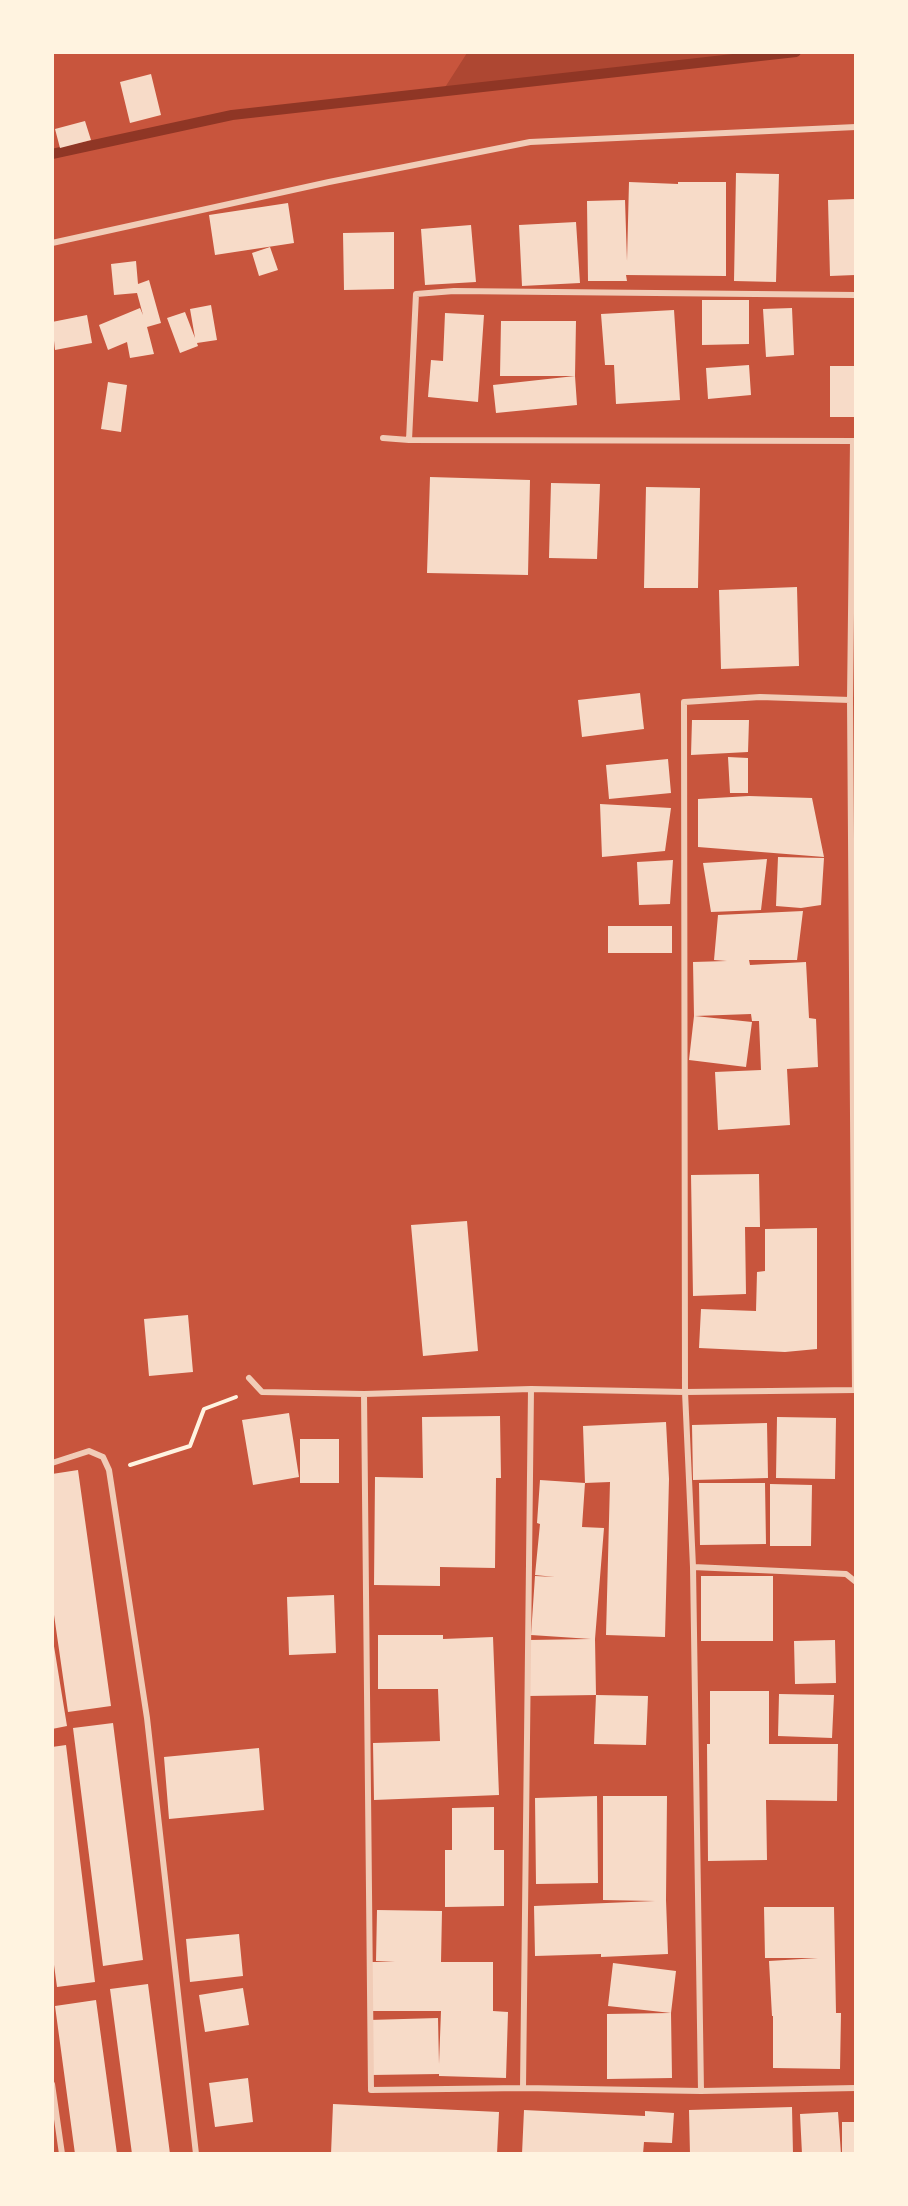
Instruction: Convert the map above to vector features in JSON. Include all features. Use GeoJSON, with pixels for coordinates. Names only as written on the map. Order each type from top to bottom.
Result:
{"type":"FeatureCollection","features":[{"type":"Feature","properties":{"kind":"street"},"geometry":{"type":"LineString","coordinates":[[52,243],[329,182],[530,142],[855,127]]}},
{"type":"Feature","properties":{"kind":"street"},"geometry":{"type":"LineString","coordinates":[[409,440],[416,294],[454,291],[855,295]]}},
{"type":"Feature","properties":{"kind":"street"},"geometry":{"type":"LineString","coordinates":[[249,1378],[262,1392],[364,1394],[531,1389],[685,1392],[855,1390],[850,700],[854,441],[409,440],[383,438]]}},
{"type":"Feature","properties":{"kind":"street"},"geometry":{"type":"LineString","coordinates":[[701,2091],[693,1567],[685,1392],[684,702],[760,697],[850,700]]}},
{"type":"Feature","properties":{"kind":"street"},"geometry":{"type":"LineString","coordinates":[[523,2088],[531,1389]]}},
{"type":"Feature","properties":{"kind":"street"},"geometry":{"type":"LineString","coordinates":[[364,1394],[370,2090],[523,2088],[701,2091],[855,2088]]}},
{"type":"Feature","properties":{"kind":"street"},"geometry":{"type":"LineString","coordinates":[[52,1463],[89,1451],[103,1457],[109,1470],[147,1718],[196,2154]]}},
{"type":"Feature","properties":{"kind":"street"},"geometry":{"type":"LineString","coordinates":[[693,1567],[846,1574],[855,1582]]}},
{"type":"Feature","properties":{"kind":"street"},"geometry":{"type":"LineString","coordinates":[[52,2084],[62,2154]]}},
{"type":"Feature","properties":{"kind":"path"},"geometry":{"type":"LineString","coordinates":[[109,1470],[190,1446],[204,1409],[238,1396],[262,1392]]}},
{"type":"Feature","properties":{"kind":"shaded area"},"geometry":{"type":"Polygon","coordinates":[[[467,52],[796,53],[442,92],[467,52]]]}},
{"type":"Feature","properties":{"kind":"building"},"geometry":{"type":"Polygon","coordinates":[[[151,74],[161,115],[130,123],[120,82],[151,74]]]}},
{"type":"Feature","properties":{"kind":"building"},"geometry":{"type":"Polygon","coordinates":[[[85,121],[91,140],[60,148],[55,129],[85,121]]]}},
{"type":"Feature","properties":{"kind":"building"},"geometry":{"type":"Polygon","coordinates":[[[736,173],[779,174],[776,282],[734,281],[736,173]]]}},
{"type":"Feature","properties":{"kind":"building"},"geometry":{"type":"Polygon","coordinates":[[[629,182],[678,184],[678,182],[726,182],[726,276],[626,275],[627,281],[588,281],[587,201],[625,200],[627,261],[629,182]]]}},
{"type":"Feature","properties":{"kind":"building"},"geometry":{"type":"Polygon","coordinates":[[[855,199],[855,275],[830,276],[828,200],[855,199]]]}},
{"type":"Feature","properties":{"kind":"building"},"geometry":{"type":"Polygon","coordinates":[[[288,203],[294,243],[215,255],[209,215],[288,203]]]}},
{"type":"Feature","properties":{"kind":"building"},"geometry":{"type":"Polygon","coordinates":[[[576,222],[580,283],[522,286],[519,225],[576,222]]]}},
{"type":"Feature","properties":{"kind":"building"},"geometry":{"type":"Polygon","coordinates":[[[471,225],[476,282],[425,285],[421,229],[471,225]]]}},
{"type":"Feature","properties":{"kind":"building"},"geometry":{"type":"Polygon","coordinates":[[[394,232],[394,289],[344,290],[343,233],[394,232]]]}},
{"type":"Feature","properties":{"kind":"building"},"geometry":{"type":"Polygon","coordinates":[[[270,247],[278,270],[259,276],[252,253],[270,247]]]}},
{"type":"Feature","properties":{"kind":"building"},"geometry":{"type":"Polygon","coordinates":[[[136,261],[138,284],[149,280],[161,323],[147,327],[154,354],[130,358],[127,342],[108,350],[99,325],[140,308],[143,315],[137,293],[114,295],[111,264],[136,261]]]}},
{"type":"Feature","properties":{"kind":"building"},"geometry":{"type":"Polygon","coordinates":[[[702,300],[749,300],[749,344],[702,345],[702,300]]]}},
{"type":"Feature","properties":{"kind":"building"},"geometry":{"type":"Polygon","coordinates":[[[211,305],[217,340],[197,343],[198,346],[180,353],[167,318],[185,312],[195,338],[190,309],[211,305]]]}},
{"type":"Feature","properties":{"kind":"building"},"geometry":{"type":"Polygon","coordinates":[[[792,308],[794,355],[766,357],[763,309],[792,308]]]}},
{"type":"Feature","properties":{"kind":"building"},"geometry":{"type":"Polygon","coordinates":[[[674,310],[680,400],[616,404],[614,365],[605,365],[601,314],[674,310]]]}},
{"type":"Feature","properties":{"kind":"building"},"geometry":{"type":"Polygon","coordinates":[[[445,313],[484,315],[478,402],[428,397],[431,360],[443,361],[445,313]]]}},
{"type":"Feature","properties":{"kind":"building"},"geometry":{"type":"Polygon","coordinates":[[[87,315],[92,343],[55,350],[52,322],[87,315]]]}},
{"type":"Feature","properties":{"kind":"building"},"geometry":{"type":"Polygon","coordinates":[[[501,321],[576,321],[575,376],[500,376],[501,321]]]}},
{"type":"Feature","properties":{"kind":"building"},"geometry":{"type":"Polygon","coordinates":[[[749,365],[751,395],[708,399],[706,368],[749,365]]]}},
{"type":"Feature","properties":{"kind":"building"},"geometry":{"type":"Polygon","coordinates":[[[830,366],[855,366],[855,417],[830,417],[830,366]]]}},
{"type":"Feature","properties":{"kind":"building"},"geometry":{"type":"Polygon","coordinates":[[[575,376],[577,405],[496,413],[493,385],[575,376]]]}},
{"type":"Feature","properties":{"kind":"building"},"geometry":{"type":"Polygon","coordinates":[[[108,382],[127,385],[121,432],[101,429],[108,382]]]}},
{"type":"Feature","properties":{"kind":"building"},"geometry":{"type":"Polygon","coordinates":[[[430,477],[530,480],[528,575],[427,573],[430,477]]]}},
{"type":"Feature","properties":{"kind":"building"},"geometry":{"type":"Polygon","coordinates":[[[551,483],[600,484],[597,559],[549,558],[551,483]]]}},
{"type":"Feature","properties":{"kind":"building"},"geometry":{"type":"Polygon","coordinates":[[[646,487],[700,488],[698,588],[644,588],[646,487]]]}},
{"type":"Feature","properties":{"kind":"building"},"geometry":{"type":"Polygon","coordinates":[[[797,587],[799,666],[721,669],[719,590],[797,587]]]}},
{"type":"Feature","properties":{"kind":"building"},"geometry":{"type":"Polygon","coordinates":[[[640,693],[644,729],[582,737],[578,700],[640,693]]]}},
{"type":"Feature","properties":{"kind":"building"},"geometry":{"type":"Polygon","coordinates":[[[692,720],[749,720],[748,752],[691,755],[692,720]]]}},
{"type":"Feature","properties":{"kind":"building"},"geometry":{"type":"Polygon","coordinates":[[[728,757],[748,758],[748,793],[730,793],[728,757]]]}},
{"type":"Feature","properties":{"kind":"building"},"geometry":{"type":"Polygon","coordinates":[[[668,759],[671,793],[609,799],[606,765],[668,759]]]}},
{"type":"Feature","properties":{"kind":"building"},"geometry":{"type":"Polygon","coordinates":[[[749,796],[812,798],[824,857],[698,847],[698,799],[749,796]]]}},
{"type":"Feature","properties":{"kind":"building"},"geometry":{"type":"Polygon","coordinates":[[[600,804],[671,808],[665,851],[602,857],[600,804]]]}},
{"type":"Feature","properties":{"kind":"building"},"geometry":{"type":"Polygon","coordinates":[[[778,857],[824,858],[821,905],[801,908],[776,906],[778,857]]]}},
{"type":"Feature","properties":{"kind":"building"},"geometry":{"type":"Polygon","coordinates":[[[767,859],[761,910],[711,912],[703,863],[767,859]]]}},
{"type":"Feature","properties":{"kind":"building"},"geometry":{"type":"Polygon","coordinates":[[[673,860],[670,904],[639,905],[637,862],[673,860]]]}},
{"type":"Feature","properties":{"kind":"building"},"geometry":{"type":"Polygon","coordinates":[[[803,911],[797,960],[749,960],[750,965],[806,962],[809,1018],[816,1019],[818,1067],[787,1069],[790,1125],[718,1130],[715,1072],[761,1070],[759,1021],[752,1021],[751,1014],[695,1016],[752,1022],[746,1067],[689,1060],[694,1016],[693,962],[727,961],[714,960],[718,915],[803,911]]]}},
{"type":"Feature","properties":{"kind":"building"},"geometry":{"type":"Polygon","coordinates":[[[608,926],[672,926],[672,953],[608,953],[608,926]]]}},
{"type":"Feature","properties":{"kind":"building"},"geometry":{"type":"Polygon","coordinates":[[[759,1174],[760,1227],[745,1227],[746,1294],[693,1296],[691,1175],[759,1174]]]}},
{"type":"Feature","properties":{"kind":"building"},"geometry":{"type":"Polygon","coordinates":[[[467,1221],[478,1351],[423,1356],[411,1225],[467,1221]]]}},
{"type":"Feature","properties":{"kind":"building"},"geometry":{"type":"Polygon","coordinates":[[[817,1228],[817,1349],[785,1352],[699,1348],[701,1309],[756,1311],[757,1272],[765,1271],[765,1229],[817,1228]]]}},
{"type":"Feature","properties":{"kind":"building"},"geometry":{"type":"Polygon","coordinates":[[[188,1315],[193,1372],[149,1376],[144,1319],[188,1315]]]}},
{"type":"Feature","properties":{"kind":"building"},"geometry":{"type":"Polygon","coordinates":[[[289,1413],[299,1477],[253,1485],[242,1420],[289,1413]]]}},
{"type":"Feature","properties":{"kind":"building"},"geometry":{"type":"Polygon","coordinates":[[[500,1416],[501,1478],[496,1478],[495,1568],[440,1567],[440,1586],[374,1585],[375,1477],[423,1478],[422,1417],[500,1416]]]}},
{"type":"Feature","properties":{"kind":"building"},"geometry":{"type":"Polygon","coordinates":[[[777,1417],[836,1418],[835,1479],[776,1478],[777,1417]]]}},
{"type":"Feature","properties":{"kind":"building"},"geometry":{"type":"Polygon","coordinates":[[[666,1422],[669,1479],[665,1637],[606,1635],[610,1482],[585,1483],[583,1426],[666,1422]]]}},
{"type":"Feature","properties":{"kind":"building"},"geometry":{"type":"Polygon","coordinates":[[[767,1423],[768,1478],[693,1480],[692,1425],[767,1423]]]}},
{"type":"Feature","properties":{"kind":"building"},"geometry":{"type":"Polygon","coordinates":[[[300,1439],[339,1439],[339,1483],[300,1483],[300,1439]]]}},
{"type":"Feature","properties":{"kind":"building"},"geometry":{"type":"Polygon","coordinates":[[[78,1470],[111,1706],[68,1712],[52,1601],[52,1474],[78,1470]]]}},
{"type":"Feature","properties":{"kind":"building"},"geometry":{"type":"Polygon","coordinates":[[[540,1480],[585,1483],[582,1527],[604,1528],[595,1639],[596,1695],[527,1696],[529,1640],[591,1639],[531,1635],[535,1576],[555,1577],[535,1575],[540,1524],[537,1523],[540,1480]]]}},
{"type":"Feature","properties":{"kind":"building"},"geometry":{"type":"Polygon","coordinates":[[[699,1483],[765,1483],[766,1544],[700,1545],[699,1483]]]}},
{"type":"Feature","properties":{"kind":"building"},"geometry":{"type":"Polygon","coordinates":[[[770,1484],[812,1485],[811,1546],[770,1546],[770,1484]]]}},
{"type":"Feature","properties":{"kind":"building"},"geometry":{"type":"Polygon","coordinates":[[[701,1576],[773,1576],[773,1641],[701,1641],[701,1576]]]}},
{"type":"Feature","properties":{"kind":"building"},"geometry":{"type":"Polygon","coordinates":[[[334,1595],[336,1653],[289,1655],[287,1597],[334,1595]]]}},
{"type":"Feature","properties":{"kind":"building"},"geometry":{"type":"Polygon","coordinates":[[[52,1634],[67,1726],[52,1729],[52,1634]]]}},
{"type":"Feature","properties":{"kind":"building"},"geometry":{"type":"Polygon","coordinates":[[[378,1635],[443,1635],[443,1639],[493,1637],[499,1795],[374,1800],[373,1743],[440,1741],[438,1689],[378,1689],[378,1635]]]}},
{"type":"Feature","properties":{"kind":"building"},"geometry":{"type":"Polygon","coordinates":[[[835,1640],[836,1683],[795,1684],[794,1641],[835,1640]]]}},
{"type":"Feature","properties":{"kind":"building"},"geometry":{"type":"Polygon","coordinates":[[[710,1691],[769,1691],[769,1744],[838,1744],[837,1801],[766,1800],[767,1860],[708,1861],[707,1744],[710,1744],[710,1691]]]}},
{"type":"Feature","properties":{"kind":"building"},"geometry":{"type":"Polygon","coordinates":[[[779,1694],[834,1695],[832,1738],[778,1736],[779,1694]]]}},
{"type":"Feature","properties":{"kind":"building"},"geometry":{"type":"Polygon","coordinates":[[[596,1695],[648,1696],[646,1745],[594,1744],[596,1695]]]}},
{"type":"Feature","properties":{"kind":"building"},"geometry":{"type":"Polygon","coordinates":[[[113,1723],[143,1960],[103,1966],[73,1728],[113,1723]]]}},
{"type":"Feature","properties":{"kind":"building"},"geometry":{"type":"Polygon","coordinates":[[[66,1745],[95,1982],[57,1987],[52,1950],[52,1747],[66,1745]]]}},
{"type":"Feature","properties":{"kind":"building"},"geometry":{"type":"Polygon","coordinates":[[[259,1748],[264,1810],[169,1819],[164,1757],[259,1748]]]}},
{"type":"Feature","properties":{"kind":"building"},"geometry":{"type":"Polygon","coordinates":[[[597,1796],[598,1883],[536,1884],[535,1798],[597,1796]]]}},
{"type":"Feature","properties":{"kind":"building"},"geometry":{"type":"Polygon","coordinates":[[[603,1796],[667,1796],[668,1954],[601,1957],[601,1954],[535,1956],[534,1906],[655,1901],[603,1900],[603,1796]]]}},
{"type":"Feature","properties":{"kind":"building"},"geometry":{"type":"Polygon","coordinates":[[[494,1807],[494,1850],[504,1850],[504,1906],[445,1907],[445,1850],[452,1850],[452,1808],[494,1807]]]}},
{"type":"Feature","properties":{"kind":"building"},"geometry":{"type":"Polygon","coordinates":[[[764,1907],[834,1907],[836,2013],[841,2013],[840,2069],[773,2068],[773,2016],[769,1961],[818,1958],[765,1958],[764,1907]]]}},
{"type":"Feature","properties":{"kind":"building"},"geometry":{"type":"Polygon","coordinates":[[[377,1910],[442,1911],[441,1962],[493,1962],[493,2011],[508,2012],[506,2078],[439,2076],[439,2074],[371,2075],[369,2020],[438,2018],[439,2064],[441,2011],[369,2011],[369,1962],[395,1962],[376,1961],[377,1910]]]}},
{"type":"Feature","properties":{"kind":"building"},"geometry":{"type":"Polygon","coordinates":[[[239,1934],[243,1976],[190,1982],[186,1939],[239,1934]]]}},
{"type":"Feature","properties":{"kind":"building"},"geometry":{"type":"Polygon","coordinates":[[[613,1963],[676,1971],[671,2013],[608,2006],[613,1963]]]}},
{"type":"Feature","properties":{"kind":"building"},"geometry":{"type":"Polygon","coordinates":[[[148,1984],[170,2154],[132,2154],[110,1989],[148,1984]]]}},
{"type":"Feature","properties":{"kind":"building"},"geometry":{"type":"Polygon","coordinates":[[[243,1988],[249,2025],[205,2032],[199,1995],[243,1988]]]}},
{"type":"Feature","properties":{"kind":"building"},"geometry":{"type":"Polygon","coordinates":[[[96,2000],[117,2154],[75,2154],[55,2006],[96,2000]]]}},
{"type":"Feature","properties":{"kind":"building"},"geometry":{"type":"Polygon","coordinates":[[[671,2013],[672,2078],[607,2079],[607,2014],[671,2013]]]}},
{"type":"Feature","properties":{"kind":"building"},"geometry":{"type":"Polygon","coordinates":[[[248,2078],[253,2122],[215,2127],[209,2083],[248,2078]]]}},
{"type":"Feature","properties":{"kind":"building"},"geometry":{"type":"Polygon","coordinates":[[[333,2104],[499,2112],[497,2154],[331,2154],[333,2104]]]}},
{"type":"Feature","properties":{"kind":"building"},"geometry":{"type":"Polygon","coordinates":[[[792,2107],[793,2154],[690,2154],[689,2110],[792,2107]]]}},
{"type":"Feature","properties":{"kind":"building"},"geometry":{"type":"Polygon","coordinates":[[[524,2110],[645,2116],[645,2111],[674,2113],[672,2143],[644,2142],[643,2154],[522,2154],[524,2110]]]}},
{"type":"Feature","properties":{"kind":"building"},"geometry":{"type":"Polygon","coordinates":[[[838,2112],[841,2154],[802,2154],[800,2114],[838,2112]]]}},
{"type":"Feature","properties":{"kind":"building"},"geometry":{"type":"Polygon","coordinates":[[[842,2122],[855,2122],[855,2154],[842,2154],[842,2122]]]}},
{"type":"Feature","properties":{"kind":"waterway"},"geometry":{"type":"LineString","coordinates":[[52,154],[232,115],[796,52]]}}]}
